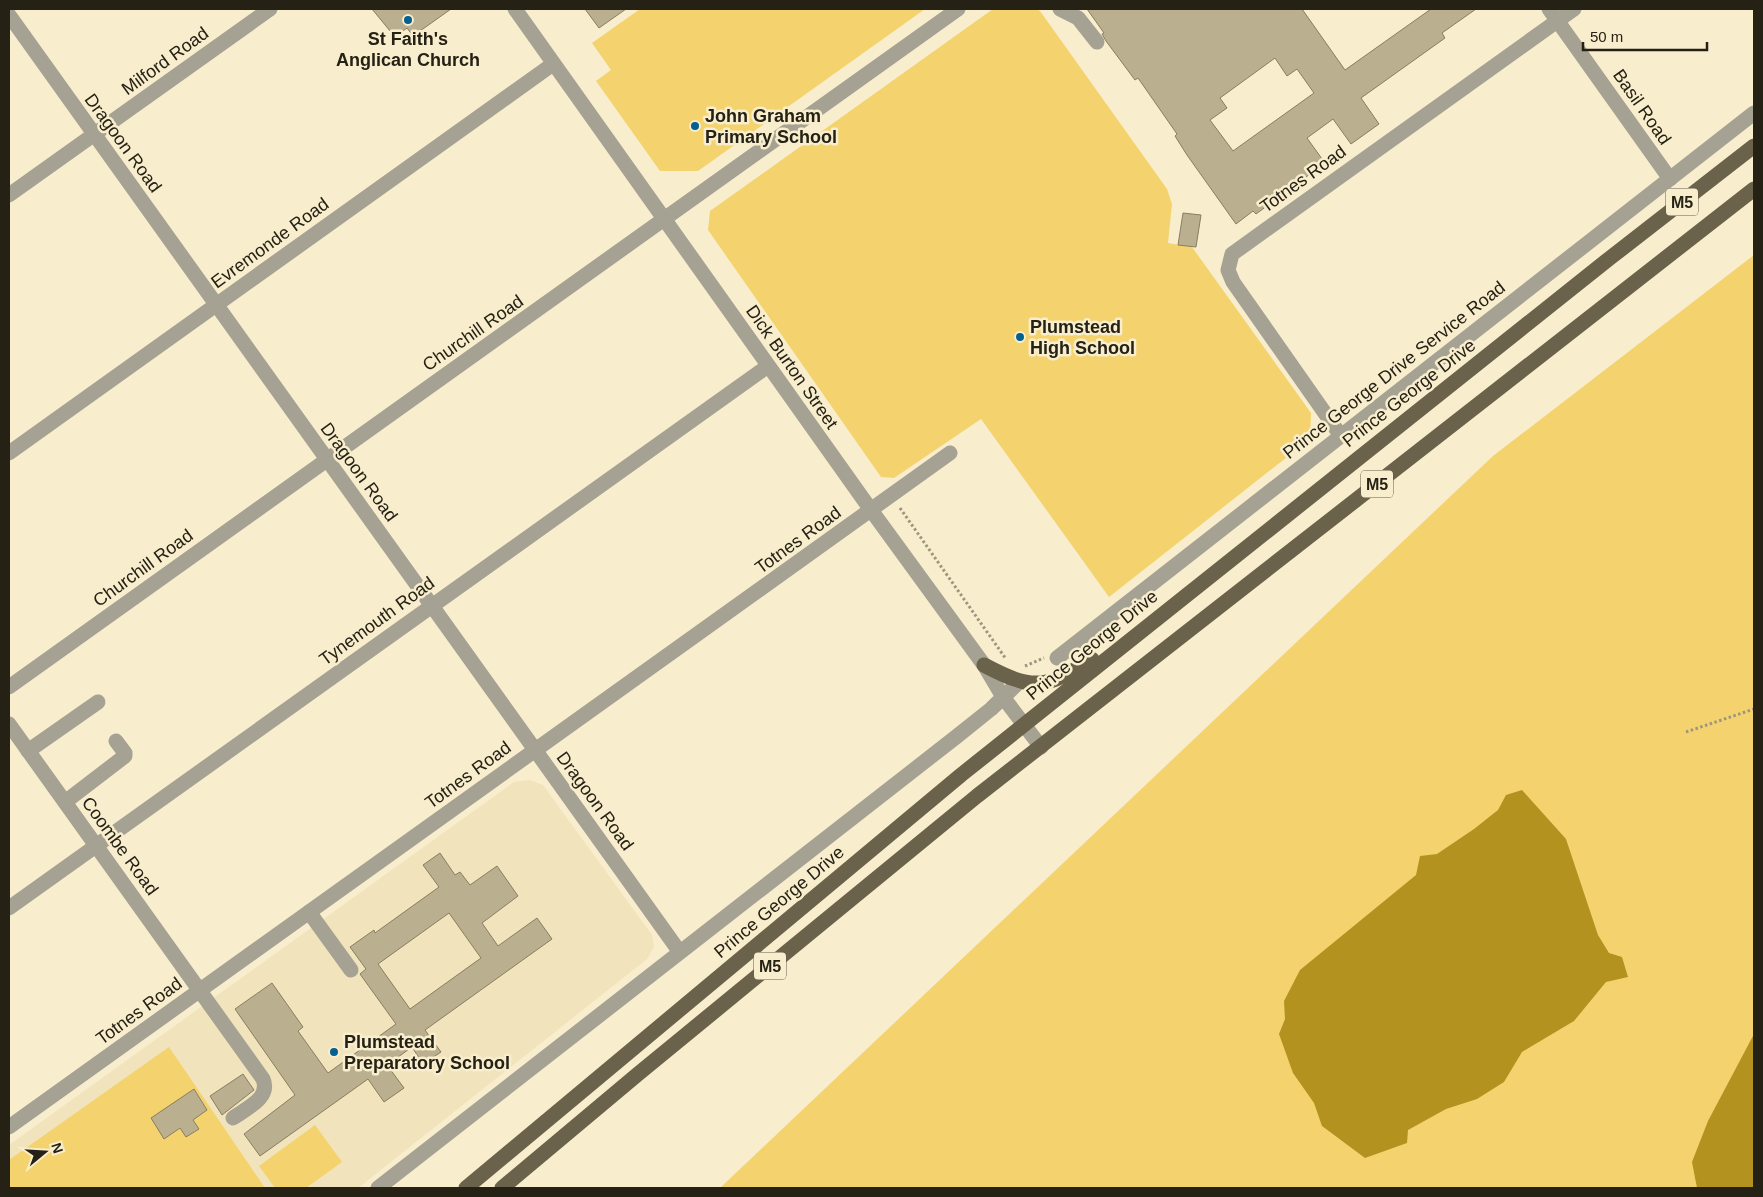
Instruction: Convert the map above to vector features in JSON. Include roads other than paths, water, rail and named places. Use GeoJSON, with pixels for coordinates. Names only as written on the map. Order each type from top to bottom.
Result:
{"type":"FeatureCollection","features":[{"type":"Feature","properties":{"kind":"main road","name":"Prince George Drive"},"geometry":{"type":"LineString","coordinates":[[466,1188],[1024,724],[1610,258],[1754,146]]}},
{"type":"Feature","properties":{"kind":"main road","name":"M5"},"geometry":{"type":"LineString","coordinates":[[502,1188],[654,1061],[1041,746],[1754,189]]}},
{"type":"Feature","properties":{"kind":"main road"},"geometry":{"type":"LineString","coordinates":[[984,665],[1019,682],[1038,684],[1066,676],[1177,602]]}},
{"type":"Feature","properties":{"kind":"street","name":"Milford Road"},"geometry":{"type":"LineString","coordinates":[[9,195],[270,9]]}},
{"type":"Feature","properties":{"kind":"street","name":"Dick Burton Street"},"geometry":{"type":"LineString","coordinates":[[514,9],[665,218],[871,510],[984,665],[1003,697],[1041,746]]}},
{"type":"Feature","properties":{"kind":"street","name":"Churchill Road"},"geometry":{"type":"LineString","coordinates":[[9,687],[958,9]]}},
{"type":"Feature","properties":{"kind":"street"},"geometry":{"type":"LineString","coordinates":[[1060,9],[1078,18],[1097,42]]}},
{"type":"Feature","properties":{"kind":"street","name":"Totnes Road"},"geometry":{"type":"LineString","coordinates":[[1341,436],[1233,282],[1228,270],[1232,254],[1553,15],[1574,9]]}},
{"type":"Feature","properties":{"kind":"street","name":"Dragoon Road"},"geometry":{"type":"LineString","coordinates":[[9,15],[679,951]]}},
{"type":"Feature","properties":{"kind":"street","name":"Basil Road"},"geometry":{"type":"LineString","coordinates":[[1553,15],[1670,178]]}},
{"type":"Feature","properties":{"kind":"street","name":"Evremonde Road"},"geometry":{"type":"LineString","coordinates":[[9,454],[553,64]]}},
{"type":"Feature","properties":{"kind":"street","name":"Prince George Drive Service Road"},"geometry":{"type":"LineString","coordinates":[[1057,658],[1754,113]]}},
{"type":"Feature","properties":{"kind":"street","name":"Tynemouth Road"},"geometry":{"type":"LineString","coordinates":[[9,908],[768,366]]}},
{"type":"Feature","properties":{"kind":"street","name":"Totnes Road"},"geometry":{"type":"LineString","coordinates":[[9,1127],[950,454]]}},
{"type":"Feature","properties":{"kind":"street"},"geometry":{"type":"LineString","coordinates":[[1003,697],[1019,682]]}},
{"type":"Feature","properties":{"kind":"street","name":"Prince George Drive"},"geometry":{"type":"LineString","coordinates":[[378,1188],[592,1022],[679,951],[956,736],[1003,697]]}},
{"type":"Feature","properties":{"kind":"street"},"geometry":{"type":"LineString","coordinates":[[28,751],[98,702]]}},
{"type":"Feature","properties":{"kind":"street","name":"Coombe Road"},"geometry":{"type":"LineString","coordinates":[[9,724],[265,1084],[262,1097],[233,1118]]}},
{"type":"Feature","properties":{"kind":"street"},"geometry":{"type":"LineString","coordinates":[[65,802],[125,756],[125,753],[116,741]]}},
{"type":"Feature","properties":{"kind":"street"},"geometry":{"type":"LineString","coordinates":[[310,912],[351,970]]}},
{"type":"Feature","properties":{"kind":"place","name":"St Faith's Anglican Church"},"geometry":{"type":"Point","coordinates":[408,20]}},
{"type":"Feature","properties":{"kind":"place","name":"John Graham Primary School"},"geometry":{"type":"Point","coordinates":[695,126]}},
{"type":"Feature","properties":{"kind":"place","name":"Plumstead High School"},"geometry":{"type":"Point","coordinates":[1020,337]}},
{"type":"Feature","properties":{"kind":"place","name":"Plumstead Preparatory School"},"geometry":{"type":"Point","coordinates":[334,1052]}}]}
